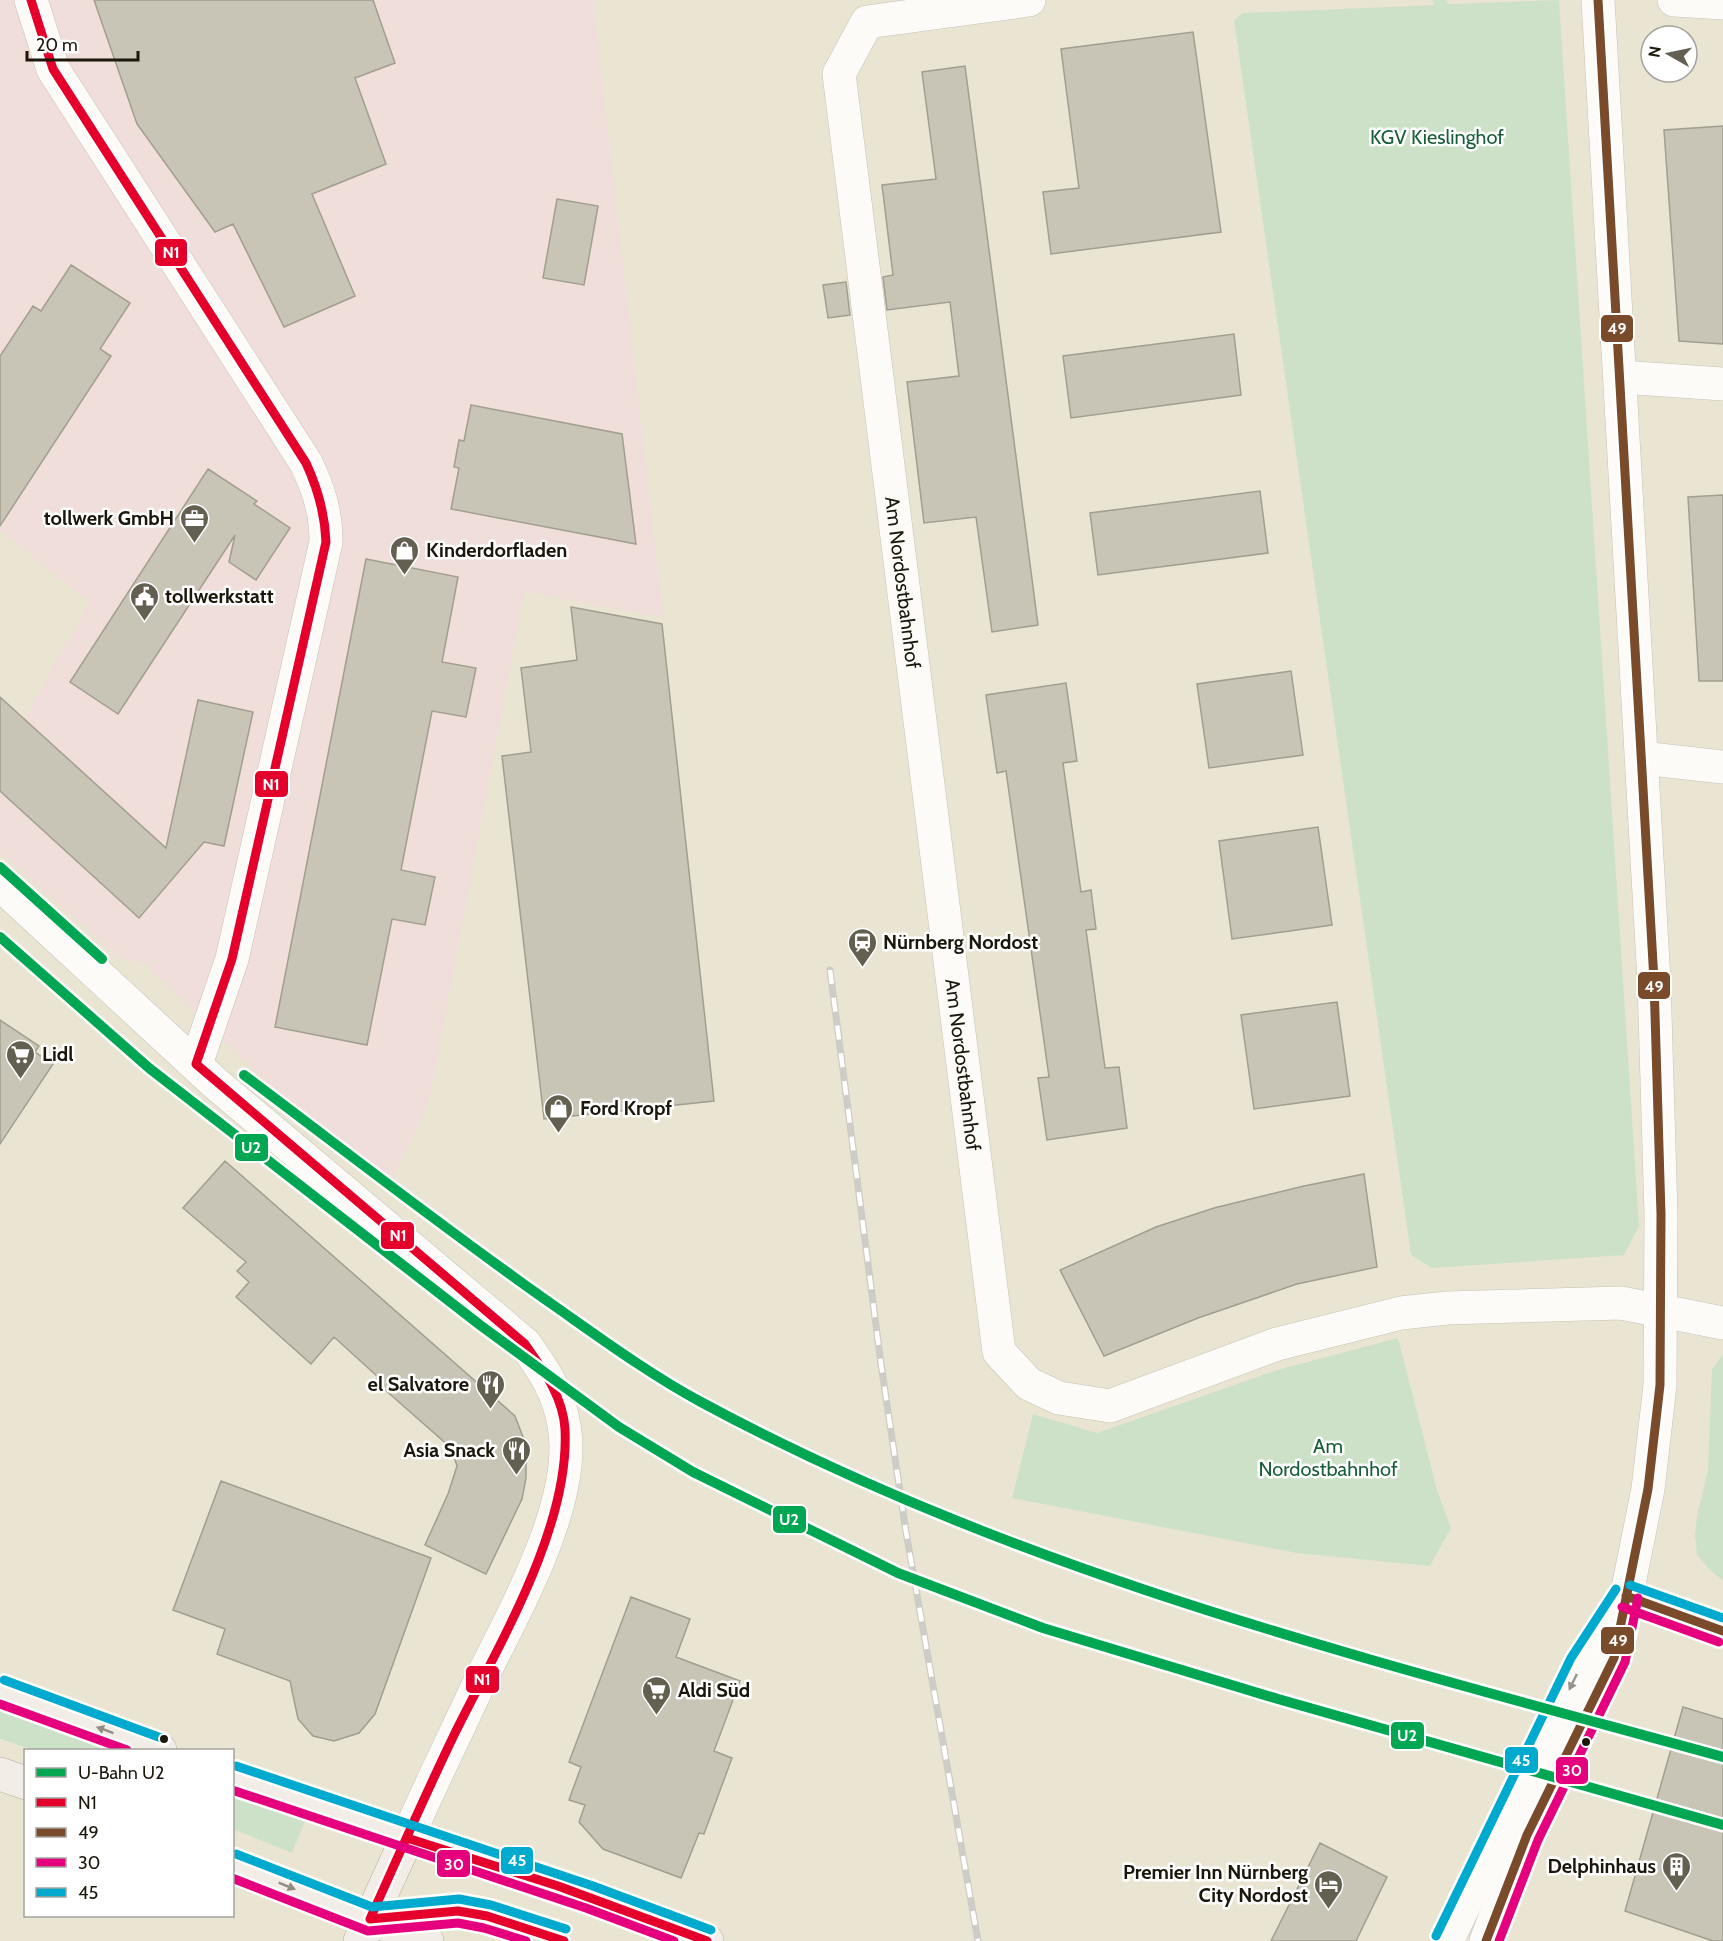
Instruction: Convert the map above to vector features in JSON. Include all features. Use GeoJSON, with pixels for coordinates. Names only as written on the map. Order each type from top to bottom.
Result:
{"type":"FeatureCollection","features":[{"type":"Feature","properties":{"kind":"main road"},"geometry":{"type":"LineString","coordinates":[[0,1691],[157,1749]]}},
{"type":"Feature","properties":{"kind":"main road"},"geometry":{"type":"LineString","coordinates":[[0,1774],[24,1783]]}},
{"type":"Feature","properties":{"kind":"main road"},"geometry":{"type":"LineString","coordinates":[[234,1778],[407,1838],[558,1886],[707,1941]]}},
{"type":"Feature","properties":{"kind":"main road"},"geometry":{"type":"LineString","coordinates":[[365,1930],[407,1838]]}},
{"type":"Feature","properties":{"kind":"main road"},"geometry":{"type":"LineString","coordinates":[[234,1865],[365,1930],[427,1941]]}},
{"type":"Feature","properties":{"kind":"street"},"geometry":{"type":"LineString","coordinates":[[31,0],[53,69],[306,463],[319,489],[326,518],[326,542],[232,959],[196,1064]]}},
{"type":"Feature","properties":{"kind":"street","name":"Am Nordostbahnhof"},"geometry":{"type":"LineString","coordinates":[[1029,0],[865,11],[838,74],[999,1352],[1029,1384],[1059,1398],[1110,1406],[1276,1344],[1401,1313],[1447,1308],[1621,1303],[1662,1309],[1723,1323]]}},
{"type":"Feature","properties":{"kind":"street"},"geometry":{"type":"LineString","coordinates":[[1486,1941],[1527,1835],[1614,1658],[1641,1527],[1655,1438],[1662,1309],[1655,993],[1598,0]]}},
{"type":"Feature","properties":{"kind":"street"},"geometry":{"type":"LineString","coordinates":[[1674,0],[1723,3]]}},
{"type":"Feature","properties":{"kind":"street"},"geometry":{"type":"LineString","coordinates":[[1621,377],[1723,384]]}},
{"type":"Feature","properties":{"kind":"street"},"geometry":{"type":"LineString","coordinates":[[1642,758],[1723,767]]}},
{"type":"Feature","properties":{"kind":"street"},"geometry":{"type":"LineString","coordinates":[[0,884],[196,1064],[525,1344],[554,1386],[565,1426],[565,1461],[560,1492],[545,1540],[530,1580],[433,1779],[407,1838]]}},
{"type":"Feature","properties":{"kind":"street"},"geometry":{"type":"LineString","coordinates":[[1626,1596],[1723,1631]]}},
{"type":"Feature","properties":{"kind":"street"},"geometry":{"type":"LineString","coordinates":[[1447,1941],[1582,1663],[1626,1596]]}},
{"type":"Feature","properties":{"kind":"shaded area"},"geometry":{"type":"Polygon","coordinates":[[[0,0],[593,0],[663,617],[524,592],[429,1102],[389,1184],[267,1083],[145,964],[122,959],[0,853],[0,745],[24,719],[89,602],[0,531],[0,0]]]}},
{"type":"Feature","properties":{"kind":"green space","name":"KGV Kieslinghof"},"geometry":{"type":"Polygon","coordinates":[[[1432,0],[1446,0],[1449,4],[1559,0],[1639,1226],[1624,1255],[1432,1268],[1411,1255],[1234,20],[1243,13],[1435,5],[1432,0]]]}},
{"type":"Feature","properties":{"kind":"green space","name":"Am Nordostbahnhof"},"geometry":{"type":"Polygon","coordinates":[[[1398,1338],[1437,1490],[1451,1528],[1430,1566],[1297,1553],[1012,1498],[1033,1414],[1097,1433],[1277,1370],[1398,1338]]]}},
{"type":"Feature","properties":{"kind":"green space"},"geometry":{"type":"Polygon","coordinates":[[[1723,1354],[1723,1581],[1697,1555],[1695,1535],[1708,1470],[1712,1369],[1723,1354]]]}},
{"type":"Feature","properties":{"kind":"green space"},"geometry":{"type":"Polygon","coordinates":[[[0,1703],[121,1749],[30,1749],[0,1739],[0,1703]]]}},
{"type":"Feature","properties":{"kind":"green space"},"geometry":{"type":"Polygon","coordinates":[[[234,1792],[306,1819],[292,1853],[234,1829],[234,1792]]]}},
{"type":"Feature","properties":{"kind":"building"},"geometry":{"type":"Polygon","coordinates":[[[94,0],[373,0],[395,63],[355,78],[386,164],[312,194],[355,296],[284,327],[233,224],[215,232],[137,124],[94,0]]]}},
{"type":"Feature","properties":{"kind":"building"},"geometry":{"type":"Polygon","coordinates":[[[1193,32],[1221,232],[1051,254],[1043,192],[1079,188],[1061,49],[1193,32]]]}},
{"type":"Feature","properties":{"kind":"building"},"geometry":{"type":"Polygon","coordinates":[[[965,66],[1038,625],[992,632],[976,517],[924,523],[907,382],[959,376],[950,302],[887,310],[883,277],[893,275],[882,185],[936,179],[922,72],[965,66]]]}},
{"type":"Feature","properties":{"kind":"building"},"geometry":{"type":"Polygon","coordinates":[[[1723,126],[1723,344],[1679,341],[1664,130],[1723,126]]]}},
{"type":"Feature","properties":{"kind":"building"},"geometry":{"type":"Polygon","coordinates":[[[557,199],[598,206],[584,285],[543,278],[557,199]]]}},
{"type":"Feature","properties":{"kind":"building"},"geometry":{"type":"Polygon","coordinates":[[[71,265],[130,303],[100,349],[111,356],[0,526],[0,356],[33,306],[41,311],[71,265]]]}},
{"type":"Feature","properties":{"kind":"building"},"geometry":{"type":"Polygon","coordinates":[[[846,282],[850,315],[828,318],[823,285],[846,282]]]}},
{"type":"Feature","properties":{"kind":"building"},"geometry":{"type":"Polygon","coordinates":[[[1234,334],[1241,395],[1071,418],[1063,356],[1234,334]]]}},
{"type":"Feature","properties":{"kind":"building"},"geometry":{"type":"Polygon","coordinates":[[[471,405],[622,434],[636,544],[451,509],[459,468],[454,467],[459,440],[464,441],[471,405]]]}},
{"type":"Feature","properties":{"kind":"building"},"geometry":{"type":"Polygon","coordinates":[[[208,469],[257,501],[254,504],[290,528],[256,580],[229,562],[235,535],[118,714],[70,682],[208,469]]]}},
{"type":"Feature","properties":{"kind":"building"},"geometry":{"type":"Polygon","coordinates":[[[1260,491],[1268,553],[1098,575],[1090,513],[1260,491]]]}},
{"type":"Feature","properties":{"kind":"building"},"geometry":{"type":"Polygon","coordinates":[[[1723,495],[1723,681],[1699,681],[1688,497],[1723,495]]]}},
{"type":"Feature","properties":{"kind":"building"},"geometry":{"type":"Polygon","coordinates":[[[366,559],[458,577],[442,662],[476,668],[466,717],[432,711],[401,870],[435,877],[425,925],[392,919],[367,1045],[275,1027],[366,559]]]}},
{"type":"Feature","properties":{"kind":"building"},"geometry":{"type":"Polygon","coordinates":[[[571,607],[662,624],[714,1101],[544,1119],[502,756],[531,752],[521,668],[577,660],[571,607]]]}},
{"type":"Feature","properties":{"kind":"building"},"geometry":{"type":"Polygon","coordinates":[[[1291,671],[1303,755],[1209,768],[1197,684],[1291,671]]]}},
{"type":"Feature","properties":{"kind":"building"},"geometry":{"type":"Polygon","coordinates":[[[1066,683],[1077,761],[1063,763],[1081,892],[1091,890],[1096,929],[1086,930],[1105,1068],[1119,1067],[1127,1128],[1047,1140],[1038,1078],[1049,1077],[1006,771],[997,773],[986,695],[1066,683]]]}},
{"type":"Feature","properties":{"kind":"building"},"geometry":{"type":"Polygon","coordinates":[[[0,697],[166,848],[198,700],[253,712],[224,846],[204,842],[139,918],[0,791],[0,697]]]}},
{"type":"Feature","properties":{"kind":"building"},"geometry":{"type":"Polygon","coordinates":[[[1318,827],[1332,925],[1232,939],[1219,841],[1318,827]]]}},
{"type":"Feature","properties":{"kind":"building"},"geometry":{"type":"Polygon","coordinates":[[[1337,1002],[1350,1096],[1254,1109],[1241,1015],[1337,1002]]]}},
{"type":"Feature","properties":{"kind":"building","name":"Lidl"},"geometry":{"type":"Polygon","coordinates":[[[0,1020],[39,1046],[35,1052],[53,1064],[0,1144],[0,1020]]]}},
{"type":"Feature","properties":{"kind":"building"},"geometry":{"type":"Polygon","coordinates":[[[225,1161],[515,1416],[526,1445],[526,1478],[522,1499],[486,1574],[425,1545],[448,1494],[457,1466],[451,1448],[375,1381],[378,1377],[334,1337],[311,1364],[236,1297],[249,1282],[237,1271],[246,1262],[183,1208],[225,1161]]]}},
{"type":"Feature","properties":{"kind":"building"},"geometry":{"type":"Polygon","coordinates":[[[1364,1174],[1377,1267],[1297,1284],[1198,1318],[1104,1356],[1060,1270],[1156,1227],[1214,1208],[1364,1174]]]}},
{"type":"Feature","properties":{"kind":"building"},"geometry":{"type":"Polygon","coordinates":[[[221,1481],[431,1558],[375,1714],[359,1733],[334,1741],[313,1736],[298,1719],[290,1681],[217,1654],[225,1629],[173,1610],[221,1481]]]}},
{"type":"Feature","properties":{"kind":"building","name":"Aldi Süd"},"geometry":{"type":"Polygon","coordinates":[[[631,1597],[690,1619],[676,1657],[740,1681],[714,1751],[732,1758],[704,1834],[699,1833],[681,1878],[603,1849],[579,1822],[585,1805],[569,1800],[581,1767],[569,1762],[631,1597]]]}},
{"type":"Feature","properties":{"kind":"building"},"geometry":{"type":"Polygon","coordinates":[[[1683,1707],[1723,1719],[1723,1941],[1713,1941],[1625,1911],[1683,1707]]]}},
{"type":"Feature","properties":{"kind":"building","name":"Premier Inn Nürnberg City Nordost"},"geometry":{"type":"Polygon","coordinates":[[[1320,1843],[1387,1877],[1356,1941],[1271,1941],[1320,1843]]]}},
{"type":"Feature","properties":{"kind":"railway"},"geometry":{"type":"LineString","coordinates":[[830,970],[881,1364],[906,1532],[978,1941]]}},
{"type":"Feature","properties":{"kind":"metro line","name":"U2"},"geometry":{"type":"LineString","coordinates":[[0,867],[102,959]]}},
{"type":"Feature","properties":{"kind":"metro line","name":"U2"},"geometry":{"type":"LineString","coordinates":[[0,937],[149,1068],[480,1325],[619,1427],[693,1472],[898,1573],[1043,1628],[1278,1699],[1723,1825]]}},
{"type":"Feature","properties":{"kind":"metro line","name":"U2"},"geometry":{"type":"LineString","coordinates":[[244,1075],[477,1250],[627,1357],[701,1402],[823,1463],[947,1517],[1073,1565],[1202,1608],[1331,1648],[1723,1757]]}},
{"type":"Feature","properties":{"kind":"transit line","name":"N1"},"geometry":{"type":"LineString","coordinates":[[31,0],[53,69],[306,463],[317,492],[324,522],[326,542],[232,959],[196,1064]]}},
{"type":"Feature","properties":{"kind":"transit line","name":"49"},"geometry":{"type":"LineString","coordinates":[[1486,1941],[1527,1835],[1614,1658],[1648,1489],[1660,1385],[1661,1214],[1654,981],[1598,0]]}},
{"type":"Feature","properties":{"kind":"transit line","name":"N1"},"geometry":{"type":"LineString","coordinates":[[196,1064],[525,1344],[551,1384],[563,1417],[565,1429],[563,1467],[556,1506],[544,1546],[510,1625],[444,1756],[370,1919]]}},
{"type":"Feature","properties":{"kind":"transit line","name":"45"},"geometry":{"type":"LineString","coordinates":[[1630,1585],[1723,1618]]}},
{"type":"Feature","properties":{"kind":"transit line","name":"45"},"geometry":{"type":"LineString","coordinates":[[1436,1936],[1571,1658],[1616,1589]]}},
{"type":"Feature","properties":{"kind":"transit line","name":"49"},"geometry":{"type":"LineString","coordinates":[[1626,1596],[1723,1631]]}},
{"type":"Feature","properties":{"kind":"transit line","name":"30"},"geometry":{"type":"LineString","coordinates":[[1499,1941],[1538,1840],[1625,1662],[1638,1598]]}},
{"type":"Feature","properties":{"kind":"transit line","name":"30"},"geometry":{"type":"LineString","coordinates":[[1622,1607],[1719,1642]]}},
{"type":"Feature","properties":{"kind":"transit line","name":"45"},"geometry":{"type":"LineString","coordinates":[[4,1680],[164,1739]]}},
{"type":"Feature","properties":{"kind":"transit line","name":"30"},"geometry":{"type":"LineString","coordinates":[[0,1704],[124,1749]]}},
{"type":"Feature","properties":{"kind":"transit line","name":"45"},"geometry":{"type":"LineString","coordinates":[[236,1766],[593,1886],[711,1930]]}},
{"type":"Feature","properties":{"kind":"transit line","name":"30"},"geometry":{"type":"LineString","coordinates":[[234,1791],[586,1908],[674,1941]]}},
{"type":"Feature","properties":{"kind":"transit line","name":"N1"},"geometry":{"type":"LineString","coordinates":[[407,1838],[558,1886],[707,1941]]}},
{"type":"Feature","properties":{"kind":"transit line","name":"45"},"geometry":{"type":"LineString","coordinates":[[236,1854],[372,1907],[459,1899],[491,1905],[566,1929]]}},
{"type":"Feature","properties":{"kind":"transit line","name":"30"},"geometry":{"type":"LineString","coordinates":[[234,1879],[368,1931],[458,1923],[484,1928],[526,1941]]}},
{"type":"Feature","properties":{"kind":"transit line","name":"N1"},"geometry":{"type":"LineString","coordinates":[[370,1919],[458,1911],[487,1916],[564,1941]]}},
{"type":"Feature","properties":{"kind":"place","name":"tollwerk GmbH"},"geometry":{"type":"Point","coordinates":[195,544]}},
{"type":"Feature","properties":{"kind":"place","name":"Kinderdorfladen"},"geometry":{"type":"Point","coordinates":[405,576]}},
{"type":"Feature","properties":{"kind":"place","name":"tollwerkstatt"},"geometry":{"type":"Point","coordinates":[144,622]}},
{"type":"Feature","properties":{"kind":"place","name":"Nürnberg Nordost"},"geometry":{"type":"Point","coordinates":[862,968]}},
{"type":"Feature","properties":{"kind":"place","name":"Lidl"},"geometry":{"type":"Point","coordinates":[21,1080]}},
{"type":"Feature","properties":{"kind":"place","name":"Ford Kropf"},"geometry":{"type":"Point","coordinates":[559,1134]}},
{"type":"Feature","properties":{"kind":"place","name":"el Salvatore"},"geometry":{"type":"Point","coordinates":[490,1410]}},
{"type":"Feature","properties":{"kind":"place","name":"Asia Snack"},"geometry":{"type":"Point","coordinates":[516,1476]}},
{"type":"Feature","properties":{"kind":"place","name":"Aldi Süd"},"geometry":{"type":"Point","coordinates":[657,1716]}},
{"type":"Feature","properties":{"kind":"place","name":"Delphinhaus"},"geometry":{"type":"Point","coordinates":[1677,1892]}},
{"type":"Feature","properties":{"kind":"place","name":"Premier Inn Nürnberg City Nordost"},"geometry":{"type":"Point","coordinates":[1329,1910]}}]}
